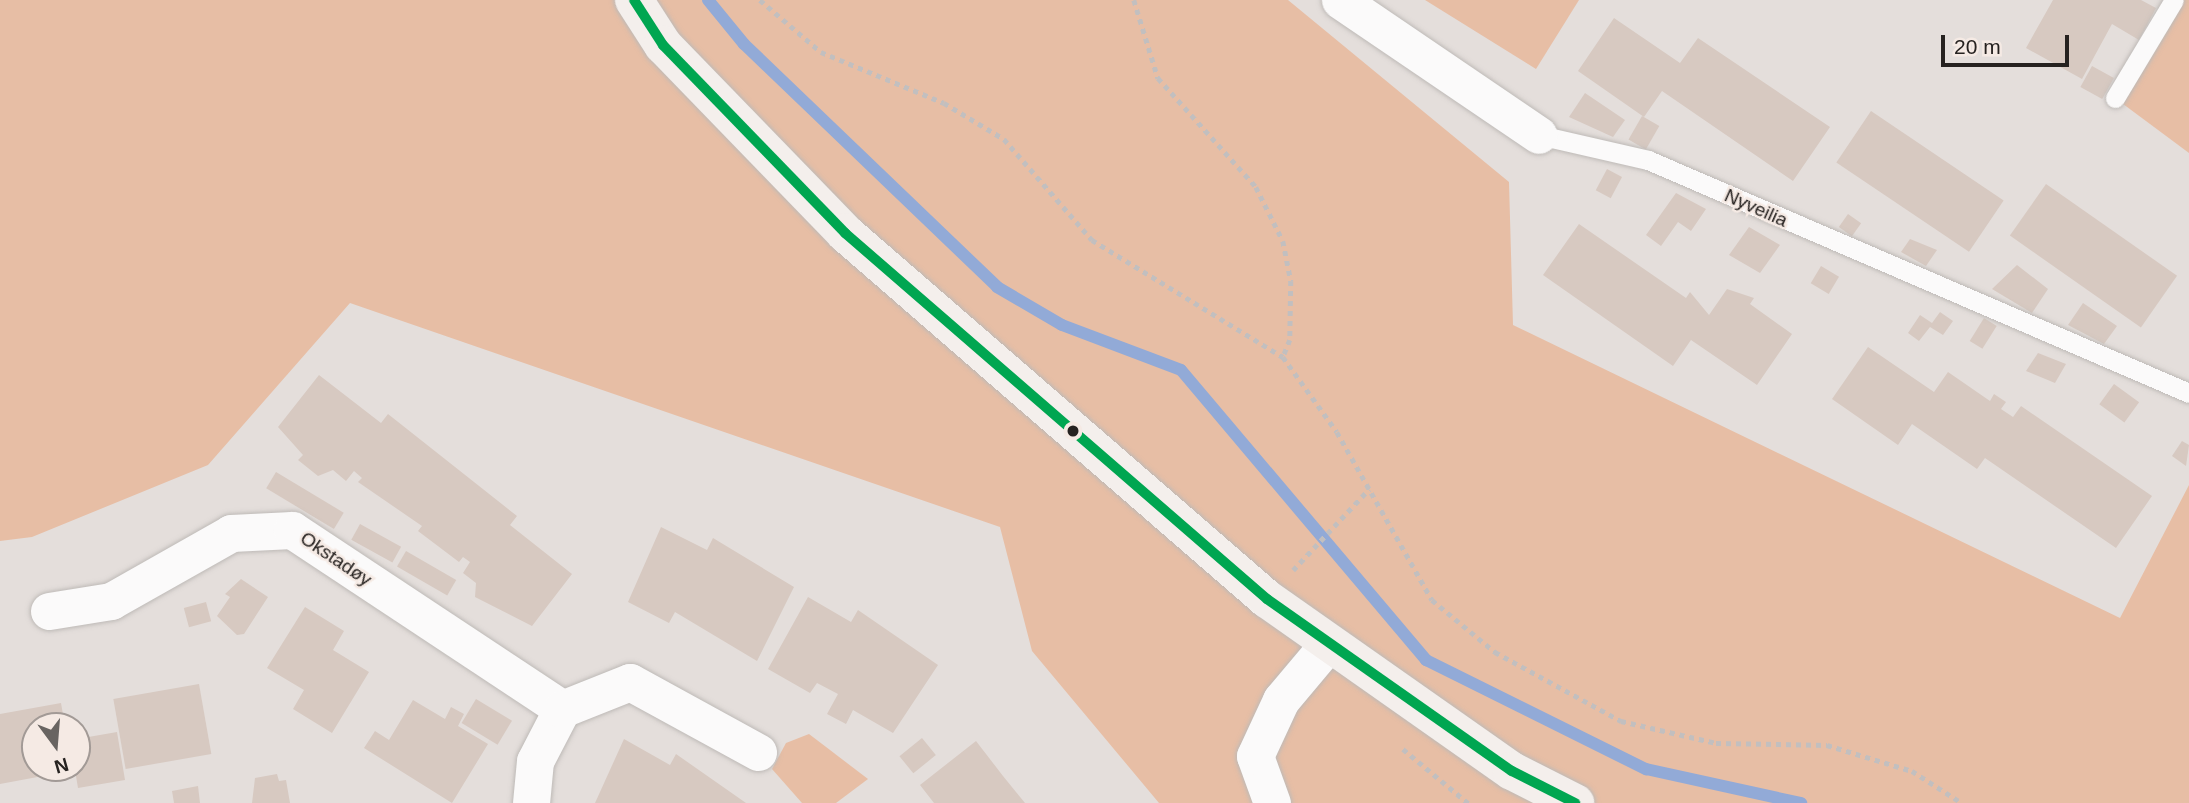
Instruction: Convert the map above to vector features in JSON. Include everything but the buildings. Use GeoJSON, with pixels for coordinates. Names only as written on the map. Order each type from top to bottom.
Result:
{"type":"FeatureCollection","features":[{"type":"Feature","properties":{"kind":"main road"},"geometry":{"type":"LineString","coordinates":[[634,0],[663,46],[845,233],[1267,599],[1512,771],[1575,803]]}},
{"type":"Feature","properties":{"kind":"street","name":"Nyveilia"},"geometry":{"type":"LineString","coordinates":[[1340,0],[1539,135]]}},
{"type":"Feature","properties":{"kind":"street","name":"Okstadøy"},"geometry":{"type":"LineString","coordinates":[[49,611],[111,601],[231,533],[292,530],[562,709]]}},
{"type":"Feature","properties":{"kind":"street"},"geometry":{"type":"LineString","coordinates":[[1272,803],[1255,756],[1281,700],[1328,644]]}},
{"type":"Feature","properties":{"kind":"street"},"geometry":{"type":"LineString","coordinates":[[531,803],[535,761],[562,709],[629,682],[758,752]]}},
{"type":"Feature","properties":{"kind":"lane"},"geometry":{"type":"LineString","coordinates":[[2115,98],[2174,0]]}},
{"type":"Feature","properties":{"kind":"lane","name":"Nyveilia"},"geometry":{"type":"LineString","coordinates":[[1539,135],[1648,160],[2189,393]]}},
{"type":"Feature","properties":{"kind":"path"},"geometry":{"type":"LineString","coordinates":[[760,0],[821,52],[944,103],[1004,139],[1092,240],[1283,357],[1369,489],[1432,600],[1495,652],[1620,721],[1716,743],[1827,745],[1912,771],[1962,803]]}},
{"type":"Feature","properties":{"kind":"path"},"geometry":{"type":"LineString","coordinates":[[1134,0],[1158,78],[1256,187],[1283,241],[1290,340],[1283,357]]}},
{"type":"Feature","properties":{"kind":"path"},"geometry":{"type":"LineString","coordinates":[[1297,565],[1350,505],[1369,489]]}},
{"type":"Feature","properties":{"kind":"path"},"geometry":{"type":"LineString","coordinates":[[1399,745],[1468,803]]}},
{"type":"Feature","properties":{"kind":"shaded area"},"geometry":{"type":"Polygon","coordinates":[[[0,0],[1288,0],[1509,182],[1513,325],[2120,618],[2189,485],[2189,803],[1159,803],[1032,651],[1000,527],[350,303],[208,465],[32,537],[0,541],[0,0]]]}},
{"type":"Feature","properties":{"kind":"shaded area"},"geometry":{"type":"Polygon","coordinates":[[[1425,0],[1579,0],[1536,69],[1425,0]]]}},
{"type":"Feature","properties":{"kind":"shaded area"},"geometry":{"type":"Polygon","coordinates":[[[2174,0],[2189,0],[2189,153],[2115,98],[2174,0]]]}},
{"type":"Feature","properties":{"kind":"shaded area"},"geometry":{"type":"Polygon","coordinates":[[[809,734],[868,779],[836,803],[802,803],[772,769],[786,743],[809,734]]]}},
{"type":"Feature","properties":{"kind":"waterway"},"geometry":{"type":"LineString","coordinates":[[708,0],[744,44],[997,287],[1062,325],[1181,370],[1426,660],[1646,769],[1801,803]]}},
{"type":"Feature","properties":{"kind":"transit line"},"geometry":{"type":"LineString","coordinates":[[634,0],[663,45],[845,233],[1267,599],[1512,771],[1575,803]]}}]}
